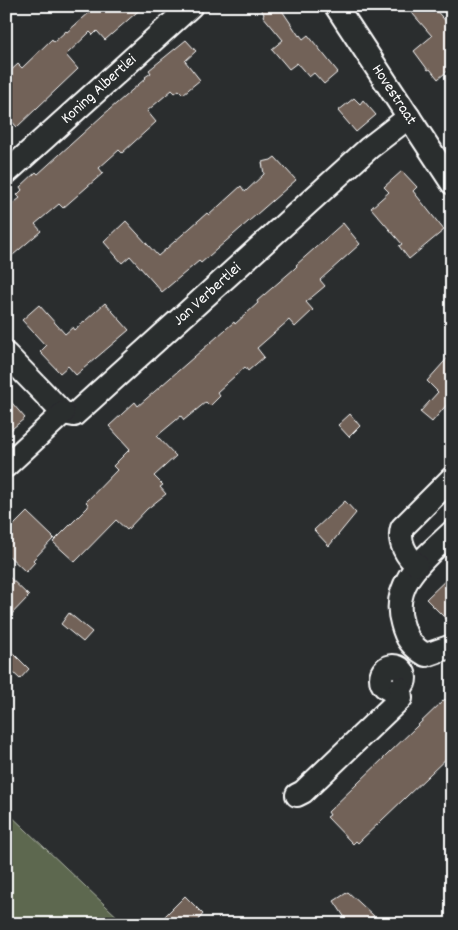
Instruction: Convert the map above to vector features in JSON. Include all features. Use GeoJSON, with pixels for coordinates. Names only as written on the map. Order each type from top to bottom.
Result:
{"type":"FeatureCollection","features":[{"type":"Feature","properties":{"kind":"street","name":"Koning Albertlei"},"geometry":{"type":"LineString","coordinates":[[6,173],[191,6]]}},
{"type":"Feature","properties":{"kind":"street","name":"Hovestraat"},"geometry":{"type":"LineString","coordinates":[[336,6],[452,183]]}},
{"type":"Feature","properties":{"kind":"street","name":"Jan Verbertlei"},"geometry":{"type":"LineString","coordinates":[[6,466],[62,413],[74,415],[369,148],[409,117]]}},
{"type":"Feature","properties":{"kind":"street"},"geometry":{"type":"LineString","coordinates":[[6,354],[62,413]]}},
{"type":"Feature","properties":{"kind":"street"},"geometry":{"type":"LineString","coordinates":[[417,565],[404,550],[400,535],[402,528],[452,478]]}},
{"type":"Feature","properties":{"kind":"street"},"geometry":{"type":"LineString","coordinates":[[452,532],[413,570],[400,596],[398,611],[408,641],[414,649],[426,655],[452,646]]}},
{"type":"Feature","properties":{"kind":"street"},"geometry":{"type":"LineString","coordinates":[[296,795],[304,792],[401,698],[402,685],[414,649]]}},
{"type":"Feature","properties":{"kind":"green space"},"geometry":{"type":"Polygon","coordinates":[[[6,811],[125,924],[6,924],[6,811]]]}},
{"type":"Feature","properties":{"kind":"building"},"geometry":{"type":"Polygon","coordinates":[[[97,6],[144,6],[105,40],[97,31],[93,35],[90,32],[66,55],[78,69],[17,127],[6,115],[6,75],[18,64],[22,68],[52,39],[54,42],[97,6]]]}},
{"type":"Feature","properties":{"kind":"building"},"geometry":{"type":"Polygon","coordinates":[[[258,6],[279,6],[299,36],[303,39],[308,35],[338,72],[324,84],[314,73],[309,77],[297,63],[289,69],[272,49],[283,40],[263,16],[264,14],[258,6]]]}},
{"type":"Feature","properties":{"kind":"building"},"geometry":{"type":"Polygon","coordinates":[[[406,6],[432,6],[452,28],[452,58],[447,63],[451,68],[438,79],[430,69],[428,70],[414,51],[432,36],[406,6]]]}},
{"type":"Feature","properties":{"kind":"building"},"geometry":{"type":"Polygon","coordinates":[[[186,40],[196,51],[185,61],[200,80],[183,94],[179,90],[175,93],[172,90],[147,111],[156,122],[122,153],[119,150],[99,168],[103,173],[63,208],[59,204],[35,224],[41,231],[6,261],[6,209],[20,198],[17,195],[22,190],[20,187],[36,172],[38,174],[146,78],[151,73],[149,70],[186,40]]]}},
{"type":"Feature","properties":{"kind":"building"},"geometry":{"type":"Polygon","coordinates":[[[354,98],[360,104],[363,100],[376,115],[356,132],[338,111],[354,98]]]}},
{"type":"Feature","properties":{"kind":"building"},"geometry":{"type":"Polygon","coordinates":[[[275,157],[296,180],[201,263],[199,261],[162,292],[130,256],[122,263],[104,242],[126,221],[158,256],[207,213],[209,215],[241,186],[245,192],[264,174],[262,162],[275,157]]]}},
{"type":"Feature","properties":{"kind":"building"},"geometry":{"type":"Polygon","coordinates":[[[402,171],[417,187],[413,191],[444,230],[409,259],[399,246],[402,244],[371,208],[389,192],[384,187],[402,171]]]}},
{"type":"Feature","properties":{"kind":"building"},"geometry":{"type":"Polygon","coordinates":[[[343,223],[360,244],[320,280],[325,286],[306,302],[313,310],[295,327],[289,320],[257,348],[264,357],[248,371],[245,367],[217,392],[220,396],[210,406],[206,402],[184,420],[181,416],[157,436],[176,456],[154,476],[163,485],[160,487],[166,494],[147,509],[127,530],[116,520],[75,562],[53,542],[88,507],[86,502],[117,470],[113,466],[130,449],[109,426],[135,402],[138,406],[234,322],[235,324],[258,303],[257,301],[343,223]]]}},
{"type":"Feature","properties":{"kind":"building"},"geometry":{"type":"Polygon","coordinates":[[[105,303],[129,330],[76,375],[68,366],[60,373],[40,352],[46,346],[22,320],[39,305],[65,334],[73,327],[75,330],[105,303]]]}},
{"type":"Feature","properties":{"kind":"building"},"geometry":{"type":"Polygon","coordinates":[[[452,353],[452,405],[449,402],[432,422],[420,412],[438,392],[427,381],[452,353]]]}},
{"type":"Feature","properties":{"kind":"building"},"geometry":{"type":"Polygon","coordinates":[[[6,396],[25,418],[6,434],[6,396]]]}},
{"type":"Feature","properties":{"kind":"building"},"geometry":{"type":"Polygon","coordinates":[[[350,414],[360,426],[349,437],[338,425],[350,414]]]}},
{"type":"Feature","properties":{"kind":"building"},"geometry":{"type":"Polygon","coordinates":[[[345,501],[356,513],[329,546],[314,530],[345,501]]]}},
{"type":"Feature","properties":{"kind":"building"},"geometry":{"type":"Polygon","coordinates":[[[27,512],[54,538],[33,560],[35,562],[26,572],[6,553],[6,533],[27,512]]]}},
{"type":"Feature","properties":{"kind":"building"},"geometry":{"type":"Polygon","coordinates":[[[6,574],[29,596],[6,620],[6,574]]]}},
{"type":"Feature","properties":{"kind":"building"},"geometry":{"type":"Polygon","coordinates":[[[452,574],[452,625],[426,599],[452,574]]]}},
{"type":"Feature","properties":{"kind":"building"},"geometry":{"type":"Polygon","coordinates":[[[69,613],[92,632],[83,642],[61,624],[69,613]]]}},
{"type":"Feature","properties":{"kind":"building"},"geometry":{"type":"Polygon","coordinates":[[[6,646],[29,669],[20,679],[6,666],[6,646]]]}},
{"type":"Feature","properties":{"kind":"building"},"geometry":{"type":"Polygon","coordinates":[[[445,699],[452,707],[452,753],[358,843],[356,841],[353,844],[327,817],[330,815],[328,812],[445,699]]]}},
{"type":"Feature","properties":{"kind":"building"},"geometry":{"type":"Polygon","coordinates":[[[348,892],[374,916],[361,924],[349,924],[334,901],[348,892]]]}},
{"type":"Feature","properties":{"kind":"building"},"geometry":{"type":"Polygon","coordinates":[[[185,896],[203,914],[195,924],[157,924],[185,896]]]}}]}
